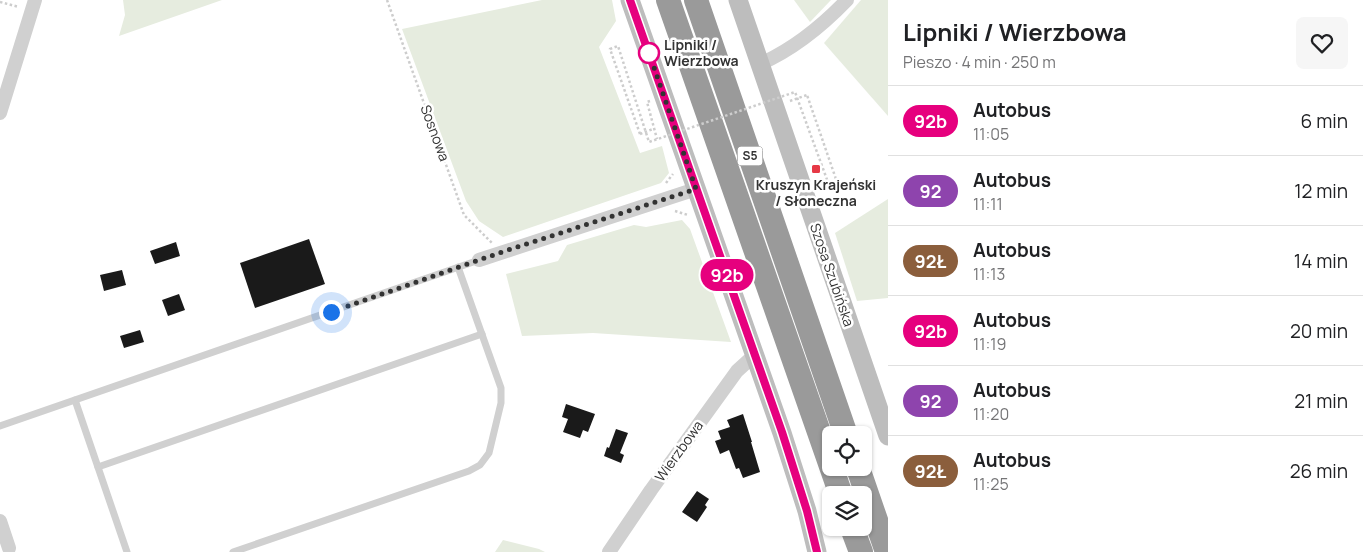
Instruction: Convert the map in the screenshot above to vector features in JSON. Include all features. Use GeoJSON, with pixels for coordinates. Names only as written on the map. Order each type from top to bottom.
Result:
{"type":"FeatureCollection","features":[{"type":"Feature","properties":{"kind":"highway","name":"S5"},"geometry":{"type":"LineString","coordinates":[[668,0],[838,486]]}},
{"type":"Feature","properties":{"kind":"highway","name":"S5"},"geometry":{"type":"LineString","coordinates":[[696,0],[843,426]]}},
{"type":"Feature","properties":{"kind":"highway"},"geometry":{"type":"LineString","coordinates":[[861,476],[887,552]]}},
{"type":"Feature","properties":{"kind":"highway"},"geometry":{"type":"LineString","coordinates":[[855,536],[861,552]]}},
{"type":"Feature","properties":{"kind":"street"},"geometry":{"type":"LineString","coordinates":[[630,0],[757,358],[807,511],[817,552]]}},
{"type":"Feature","properties":{"kind":"street","name":"Szosa Szubińska"},"geometry":{"type":"LineString","coordinates":[[738,0],[888,436]]}},
{"type":"Feature","properties":{"kind":"street"},"geometry":{"type":"LineString","coordinates":[[760,64],[790,49],[803,40],[847,0]]}},
{"type":"Feature","properties":{"kind":"street"},"geometry":{"type":"LineString","coordinates":[[0,113],[34,5]]}},
{"type":"Feature","properties":{"kind":"street"},"geometry":{"type":"LineString","coordinates":[[479,260],[696,189]]}},
{"type":"Feature","properties":{"kind":"street","name":"Wierzbowa"},"geometry":{"type":"LineString","coordinates":[[609,552],[651,490],[737,371],[748,360],[757,358]]}},
{"type":"Feature","properties":{"kind":"street"},"geometry":{"type":"LineString","coordinates":[[0,521],[9,548]]}},
{"type":"Feature","properties":{"kind":"lane"},"geometry":{"type":"LineString","coordinates":[[0,426],[479,260]]}},
{"type":"Feature","properties":{"kind":"lane"},"geometry":{"type":"LineString","coordinates":[[233,552],[469,471],[480,465],[489,453],[501,403],[501,388],[458,267]]}},
{"type":"Feature","properties":{"kind":"lane"},"geometry":{"type":"LineString","coordinates":[[98,467],[482,334]]}},
{"type":"Feature","properties":{"kind":"lane"},"geometry":{"type":"LineString","coordinates":[[75,400],[127,552]]}},
{"type":"Feature","properties":{"kind":"path","name":"Sosnowa"},"geometry":{"type":"LineString","coordinates":[[387,0],[464,216],[502,252]]}},
{"type":"Feature","properties":{"kind":"path"},"geometry":{"type":"LineString","coordinates":[[0,2],[34,5]]}},
{"type":"Feature","properties":{"kind":"path"},"geometry":{"type":"LineString","coordinates":[[656,128],[640,134],[610,49],[618,46],[649,142],[795,92],[829,185],[837,182],[807,95],[783,103]]}},
{"type":"Feature","properties":{"kind":"path"},"geometry":{"type":"LineString","coordinates":[[647,102],[657,139]]}},
{"type":"Feature","properties":{"kind":"shaded area"},"geometry":{"type":"Polygon","coordinates":[[[123,0],[222,0],[119,36],[125,15],[123,0]]]}},
{"type":"Feature","properties":{"kind":"shaded area"},"geometry":{"type":"Polygon","coordinates":[[[542,0],[612,0],[616,21],[599,47],[640,153],[662,146],[669,173],[661,183],[503,237],[479,221],[466,201],[402,29],[542,0]]]}},
{"type":"Feature","properties":{"kind":"shaded area"},"geometry":{"type":"Polygon","coordinates":[[[794,0],[831,0],[810,22],[794,0]]]}},
{"type":"Feature","properties":{"kind":"shaded area"},"geometry":{"type":"Polygon","coordinates":[[[861,0],[888,0],[888,116],[824,43],[861,0]]]}},
{"type":"Feature","properties":{"kind":"shaded area"},"geometry":{"type":"Polygon","coordinates":[[[888,199],[888,298],[857,301],[835,233],[888,199]]]}},
{"type":"Feature","properties":{"kind":"shaded area"},"geometry":{"type":"Polygon","coordinates":[[[682,220],[690,229],[731,342],[593,333],[522,336],[506,274],[558,261],[567,245],[634,225],[646,227],[682,220]]]}},
{"type":"Feature","properties":{"kind":"shaded area"},"geometry":{"type":"Polygon","coordinates":[[[503,540],[539,549],[545,552],[495,552],[503,540]]]}},
{"type":"Feature","properties":{"kind":"building"},"geometry":{"type":"Polygon","coordinates":[[[309,239],[325,284],[255,308],[240,263],[309,239]]]}},
{"type":"Feature","properties":{"kind":"building"},"geometry":{"type":"Polygon","coordinates":[[[176,242],[180,256],[155,264],[150,251],[176,242]]]}},
{"type":"Feature","properties":{"kind":"building"},"geometry":{"type":"Polygon","coordinates":[[[122,270],[126,285],[104,291],[100,275],[122,270]]]}},
{"type":"Feature","properties":{"kind":"building"},"geometry":{"type":"Polygon","coordinates":[[[179,294],[185,310],[168,316],[162,300],[179,294]]]}},
{"type":"Feature","properties":{"kind":"building"},"geometry":{"type":"Polygon","coordinates":[[[140,330],[144,342],[124,348],[120,336],[140,330]]]}},
{"type":"Feature","properties":{"kind":"building"},"geometry":{"type":"Polygon","coordinates":[[[566,404],[595,414],[588,432],[583,430],[580,438],[563,432],[568,419],[562,417],[566,404]]]}},
{"type":"Feature","properties":{"kind":"building"},"geometry":{"type":"Polygon","coordinates":[[[743,414],[760,472],[743,478],[739,468],[736,469],[729,450],[720,454],[715,441],[721,439],[718,431],[730,427],[727,420],[743,414]]]}},
{"type":"Feature","properties":{"kind":"building"},"geometry":{"type":"Polygon","coordinates":[[[616,429],[628,433],[620,453],[624,455],[621,463],[604,456],[616,429]]]}},
{"type":"Feature","properties":{"kind":"building"},"geometry":{"type":"Polygon","coordinates":[[[697,491],[709,499],[705,505],[707,507],[697,522],[682,512],[697,491]]]}},
{"type":"Feature","properties":{"kind":"bus line","name":"92b"},"geometry":{"type":"LineString","coordinates":[[630,0],[757,358],[807,511],[817,552]]}},
{"type":"Feature","properties":{"kind":"place","name":"Lipniki / Wierzbowa"},"geometry":{"type":"Point","coordinates":[649,53]}},
{"type":"Feature","properties":{"kind":"place","name":"Kruszyn Krajeński / Słoneczna"},"geometry":{"type":"Point","coordinates":[816,169]}},
{"type":"Feature","properties":{"kind":"route"},"geometry":{"type":"LineString","coordinates":[[331,312],[502,252],[696,189],[649,53]]}}]}
